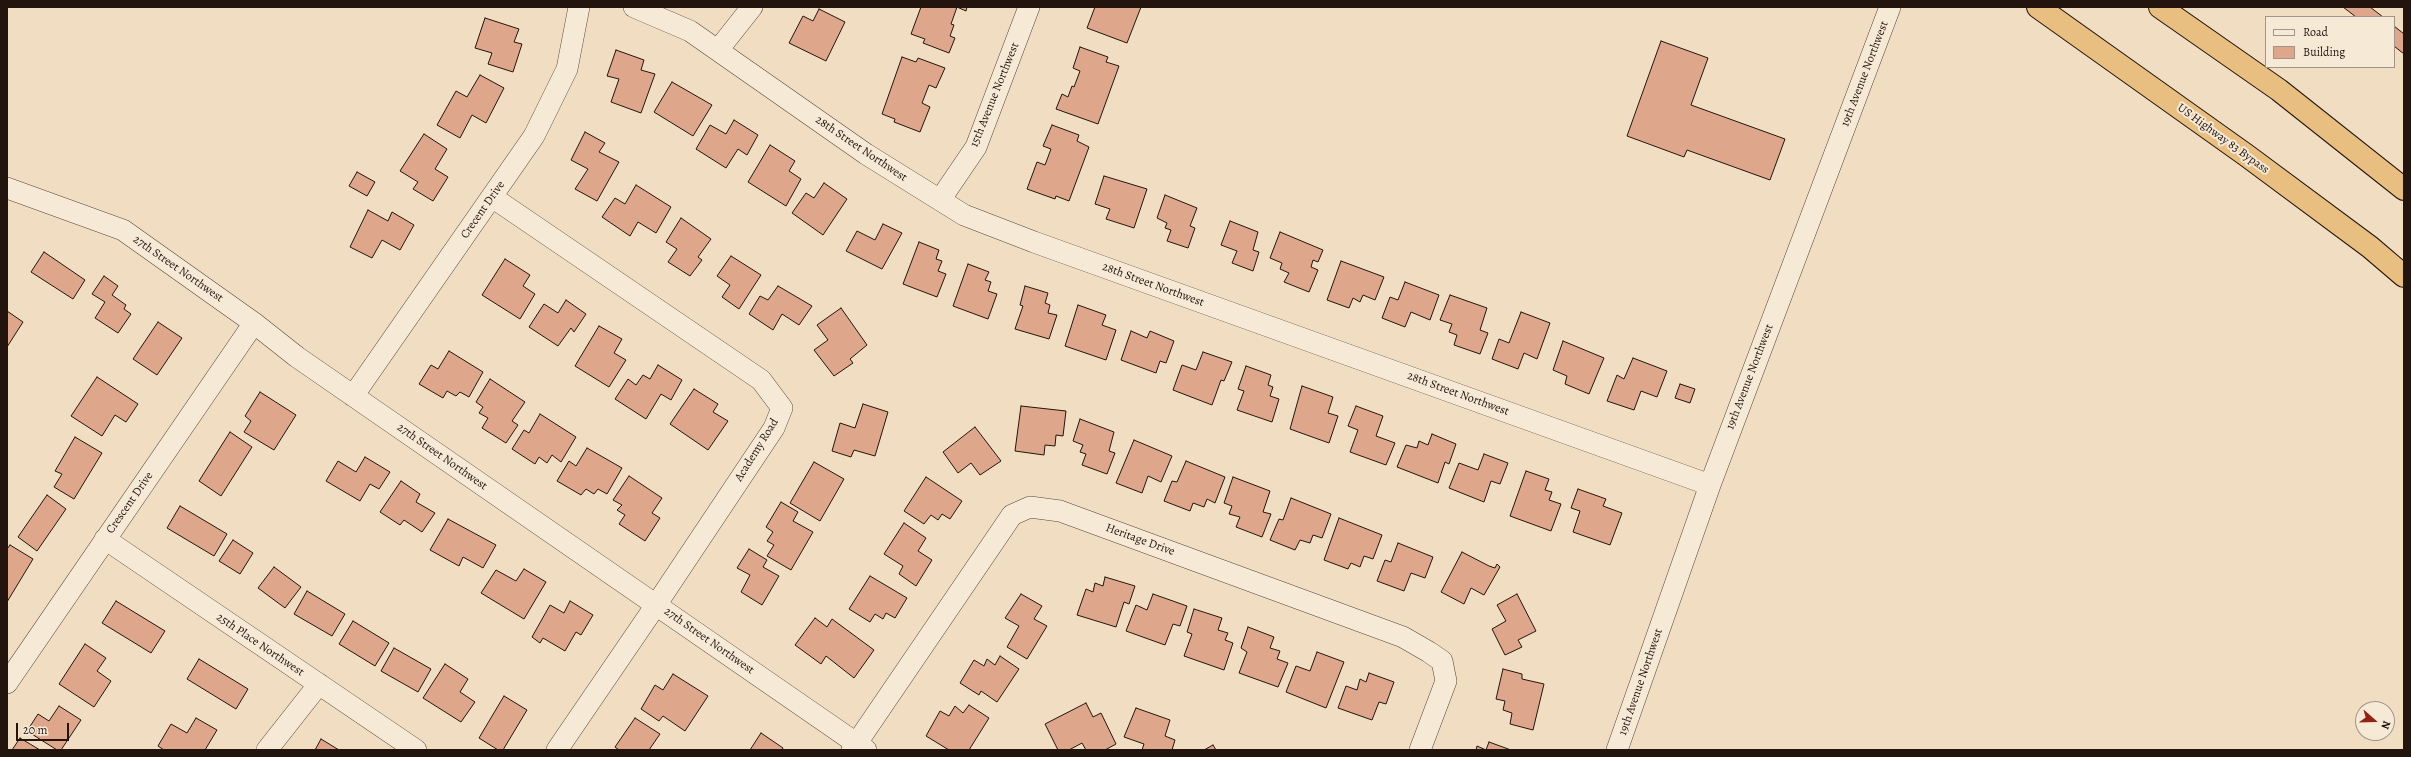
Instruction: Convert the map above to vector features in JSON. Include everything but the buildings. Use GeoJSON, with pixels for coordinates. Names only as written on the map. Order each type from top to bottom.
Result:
{"type":"FeatureCollection","features":[{"type":"Feature","properties":{"kind":"highway","name":"US Highway 83 Bypass"},"geometry":{"type":"LineString","coordinates":[[2038,7],[2246,155],[2370,247],[2404,276]]}},
{"type":"Feature","properties":{"kind":"highway"},"geometry":{"type":"LineString","coordinates":[[2160,7],[2279,90],[2404,189]]}},
{"type":"Feature","properties":{"kind":"street","name":"Crecent Drive"},"geometry":{"type":"LineString","coordinates":[[353,396],[534,136],[567,69],[579,7]]}},
{"type":"Feature","properties":{"kind":"street","name":"28th Street Northwest"},"geometry":{"type":"LineString","coordinates":[[634,7],[690,31],[866,154],[964,215],[1034,242],[1710,485]]}},
{"type":"Feature","properties":{"kind":"street"},"geometry":{"type":"LineString","coordinates":[[718,50],[752,7]]}},
{"type":"Feature","properties":{"kind":"street","name":"15th Avenue Northwest"},"geometry":{"type":"LineString","coordinates":[[940,200],[976,147],[1029,7]]}},
{"type":"Feature","properties":{"kind":"street","name":"19th Avenue Northwest"},"geometry":{"type":"LineString","coordinates":[[1617,750],[1710,485],[1890,7]]}},
{"type":"Feature","properties":{"kind":"street","name":"27th Street Northwest"},"geometry":{"type":"LineString","coordinates":[[8,193],[124,230],[254,323],[297,357],[656,605],[858,748]]}},
{"type":"Feature","properties":{"kind":"street","name":"Academy Road"},"geometry":{"type":"LineString","coordinates":[[492,197],[761,380],[782,408],[774,428],[557,750]]}},
{"type":"Feature","properties":{"kind":"street","name":"Crescent Drive"},"geometry":{"type":"LineString","coordinates":[[7,683],[254,323]]}},
{"type":"Feature","properties":{"kind":"street","name":"Heritage Drive"},"geometry":{"type":"LineString","coordinates":[[858,748],[1012,515],[1030,507],[1068,513],[1403,637],[1429,652],[1442,661],[1446,681],[1420,750]]}},
{"type":"Feature","properties":{"kind":"street","name":"25th Place Northwest"},"geometry":{"type":"LineString","coordinates":[[105,539],[416,750]]}},
{"type":"Feature","properties":{"kind":"street"},"geometry":{"type":"LineString","coordinates":[[267,750],[319,684]]}}]}
